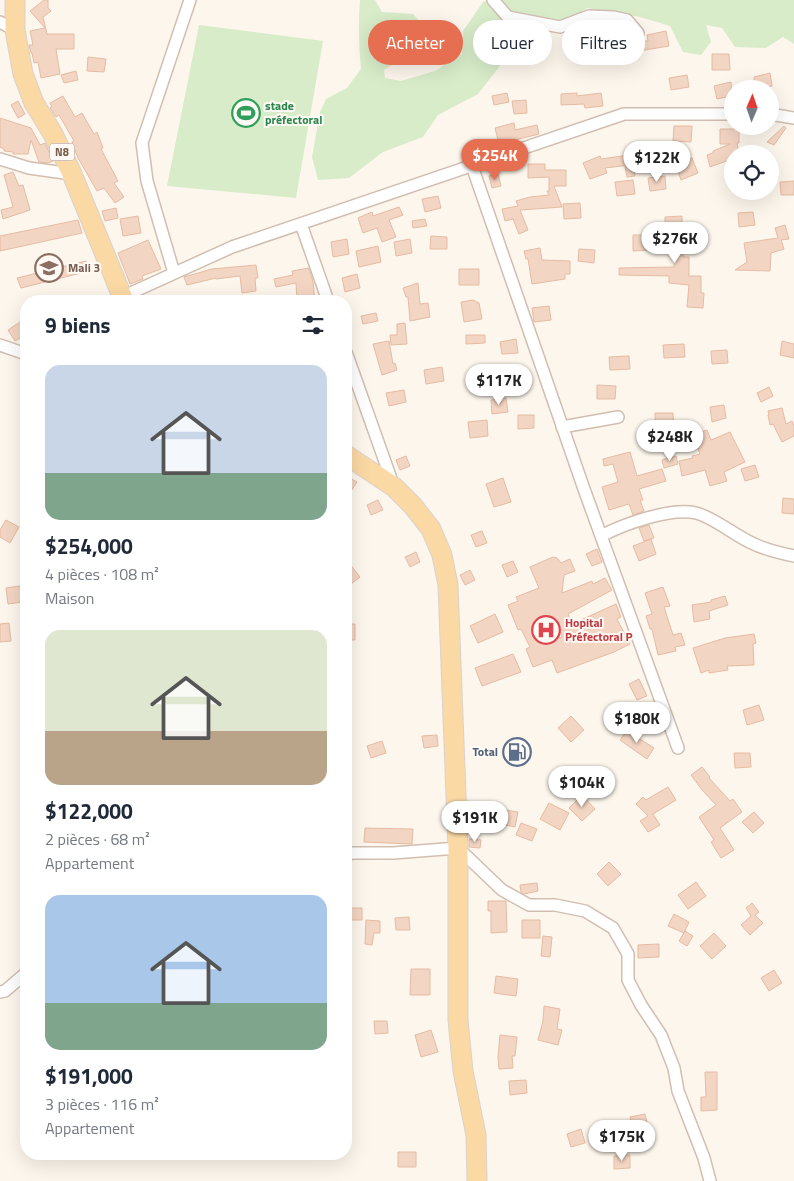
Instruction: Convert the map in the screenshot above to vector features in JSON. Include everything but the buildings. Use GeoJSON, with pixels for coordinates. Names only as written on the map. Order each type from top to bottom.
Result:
{"type":"FeatureCollection","features":[{"type":"Feature","properties":{"kind":"main road","name":"N8"},"geometry":{"type":"LineString","coordinates":[[16,0],[8,26],[23,74],[34,103],[53,134],[72,174],[121,295]]}},
{"type":"Feature","properties":{"kind":"main road"},"geometry":{"type":"LineString","coordinates":[[352,459],[394,486],[413,506],[431,529],[442,555],[445,570],[448,595],[458,848],[458,1020],[463,1071],[476,1135],[477,1181]]}},
{"type":"Feature","properties":{"kind":"street"},"geometry":{"type":"LineString","coordinates":[[494,0],[508,17],[562,26]]}},
{"type":"Feature","properties":{"kind":"street"},"geometry":{"type":"LineString","coordinates":[[174,273],[147,181],[142,143],[187,2]]}},
{"type":"Feature","properties":{"kind":"street"},"geometry":{"type":"LineString","coordinates":[[578,20],[589,16],[613,17],[627,20]]}},
{"type":"Feature","properties":{"kind":"street"},"geometry":{"type":"LineString","coordinates":[[131,295],[232,247],[624,114],[724,114]]}},
{"type":"Feature","properties":{"kind":"street"},"geometry":{"type":"LineString","coordinates":[[779,116],[794,118]]}},
{"type":"Feature","properties":{"kind":"street"},"geometry":{"type":"LineString","coordinates":[[0,159],[29,168],[72,174]]}},
{"type":"Feature","properties":{"kind":"street"},"geometry":{"type":"LineString","coordinates":[[472,166],[562,427],[678,748]]}},
{"type":"Feature","properties":{"kind":"street"},"geometry":{"type":"LineString","coordinates":[[301,224],[326,295]]}},
{"type":"Feature","properties":{"kind":"street"},"geometry":{"type":"LineString","coordinates":[[0,345],[20,352]]}},
{"type":"Feature","properties":{"kind":"street"},"geometry":{"type":"LineString","coordinates":[[352,369],[394,486]]}},
{"type":"Feature","properties":{"kind":"street"},"geometry":{"type":"LineString","coordinates":[[562,427],[618,416]]}},
{"type":"Feature","properties":{"kind":"street"},"geometry":{"type":"LineString","coordinates":[[601,536],[612,530],[660,515],[680,511],[698,514],[754,544],[794,556]]}},
{"type":"Feature","properties":{"kind":"street"},"geometry":{"type":"LineString","coordinates":[[352,853],[393,853],[458,848],[502,890],[529,905],[555,905],[585,911],[613,928],[628,954],[628,980],[641,1005],[661,1035],[674,1068],[678,1091],[704,1158],[710,1181]]}},
{"type":"Feature","properties":{"kind":"street"},"geometry":{"type":"LineString","coordinates":[[0,992],[5,991],[20,978]]}},
{"type":"Feature","properties":{"kind":"green space"},"geometry":{"type":"Polygon","coordinates":[[[360,0],[375,0],[382,12],[413,14],[419,20],[368,20],[368,65],[392,65],[384,70],[385,78],[401,81],[435,71],[445,65],[463,65],[463,31],[483,2],[488,0],[794,0],[794,44],[783,37],[766,48],[735,47],[722,28],[706,25],[711,42],[701,55],[683,52],[670,26],[640,17],[587,8],[569,20],[562,20],[562,25],[552,31],[552,20],[473,20],[473,65],[501,65],[478,94],[438,115],[423,137],[383,152],[349,178],[318,180],[312,157],[320,112],[326,99],[347,88],[361,69],[360,0]]]}},
{"type":"Feature","properties":{"kind":"green space","name":"stade préfectoral"},"geometry":{"type":"Polygon","coordinates":[[[199,25],[323,41],[296,198],[167,186],[199,25]]]}},
{"type":"Feature","properties":{"kind":"place","name":"stade préfectoral"},"geometry":{"type":"Point","coordinates":[246,113]}},
{"type":"Feature","properties":{"kind":"place","name":"Mali 3"},"geometry":{"type":"Point","coordinates":[49,268]}},
{"type":"Feature","properties":{"kind":"place","name":"Hopital Préfectoral P"},"geometry":{"type":"Point","coordinates":[546,630]}},
{"type":"Feature","properties":{"kind":"place","name":"Total"},"geometry":{"type":"Point","coordinates":[517,752]}}]}
